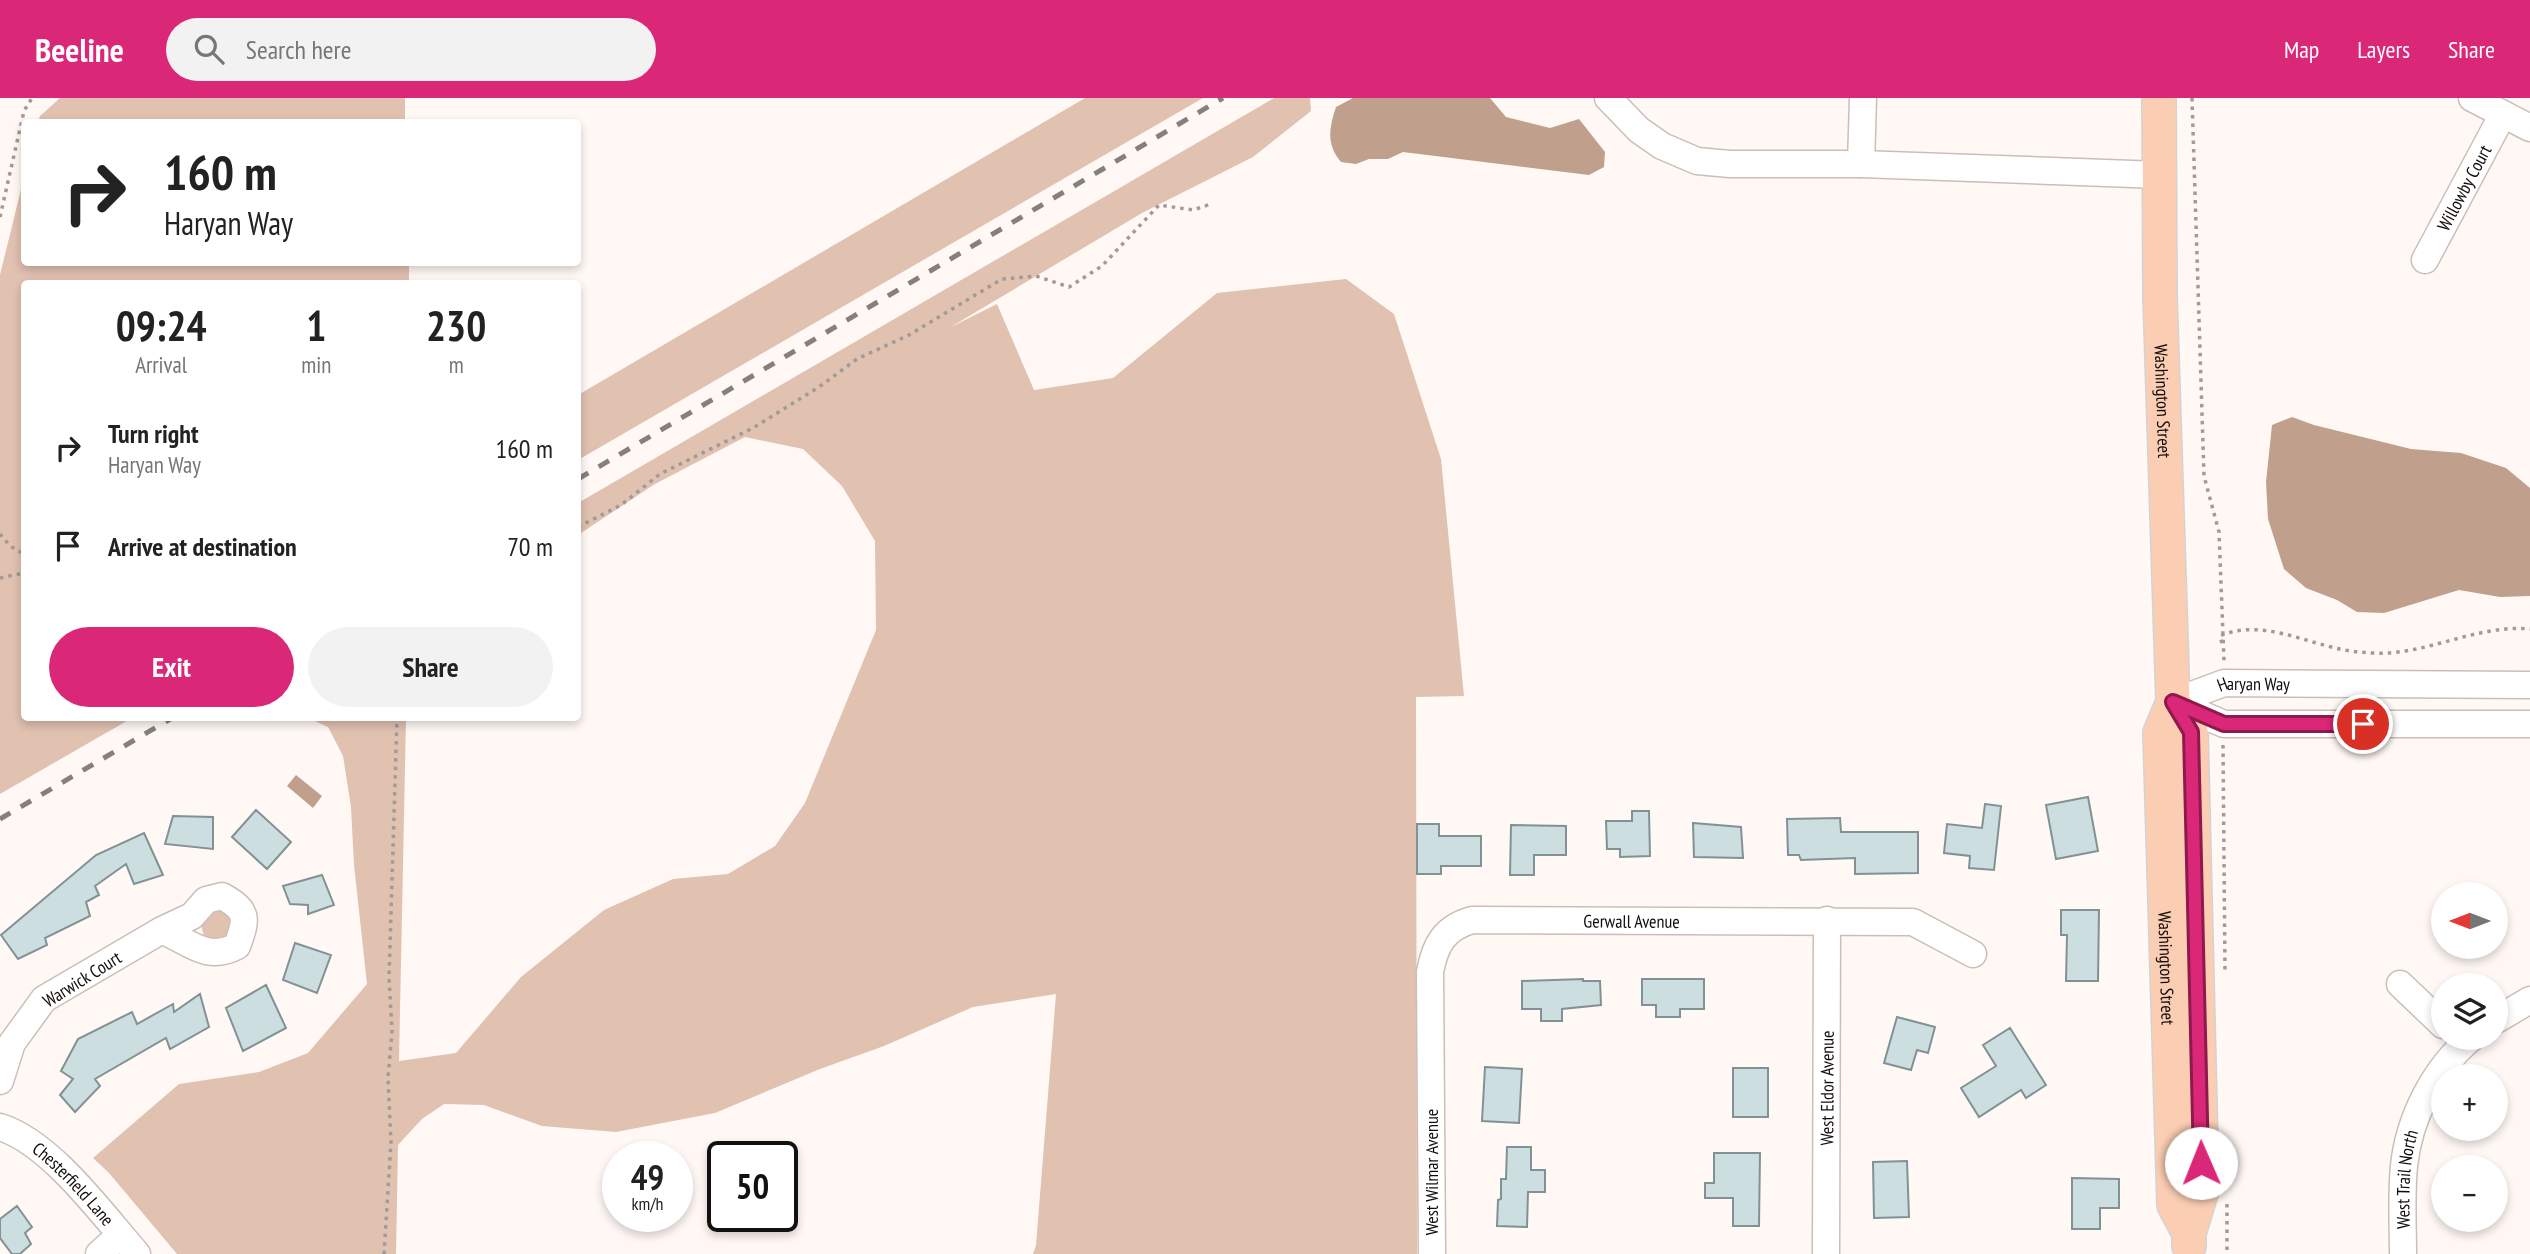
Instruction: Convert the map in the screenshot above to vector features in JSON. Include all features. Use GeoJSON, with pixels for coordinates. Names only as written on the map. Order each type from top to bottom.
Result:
{"type":"FeatureCollection","features":[{"type":"Feature","properties":{"kind":"main road","name":"Washington Street"},"geometry":{"type":"LineString","coordinates":[[2159,98],[2160,296],[2173,702],[2160,733],[2174,1205],[2189,1244]]}},
{"type":"Feature","properties":{"kind":"street"},"geometry":{"type":"LineString","coordinates":[[1861,163],[1863,98]]}},
{"type":"Feature","properties":{"kind":"street"},"geometry":{"type":"LineString","coordinates":[[2472,98],[2530,128]]}},
{"type":"Feature","properties":{"kind":"street"},"geometry":{"type":"LineString","coordinates":[[1606,100],[1639,130],[1662,146],[1697,161],[1730,164],[1861,163],[2160,175]]}},
{"type":"Feature","properties":{"kind":"street","name":"Willowby Court"},"geometry":{"type":"LineString","coordinates":[[2426,260],[2503,114]]}},
{"type":"Feature","properties":{"kind":"street","name":"Haryan Way"},"geometry":{"type":"LineString","coordinates":[[2173,702],[2224,683],[2530,685]]}},
{"type":"Feature","properties":{"kind":"street","name":"Haryan Way"},"geometry":{"type":"LineString","coordinates":[[2173,702],[2224,724],[2530,724]]}},
{"type":"Feature","properties":{"kind":"street","name":"Gerwall Avenue"},"geometry":{"type":"LineString","coordinates":[[1431,1090],[1430,972],[1434,953],[1449,929],[1460,923],[1472,920],[1913,922],[1973,954]]}},
{"type":"Feature","properties":{"kind":"street","name":"West Eldor Avenue"},"geometry":{"type":"LineString","coordinates":[[1826,1254],[1827,920]]}},
{"type":"Feature","properties":{"kind":"street","name":"Warwick Court"},"geometry":{"type":"LineString","coordinates":[[0,1081],[12,1043],[44,999],[162,930]]}},
{"type":"Feature","properties":{"kind":"street"},"geometry":{"type":"LineString","coordinates":[[2400,984],[2431,1014]]}},
{"type":"Feature","properties":{"kind":"street"},"geometry":{"type":"LineString","coordinates":[[2508,1013],[2530,1000]]}},
{"type":"Feature","properties":{"kind":"street","name":"West Trail North"},"geometry":{"type":"LineString","coordinates":[[2403,1254],[2404,1166],[2412,1127],[2427,1092],[2456,1050]]}},
{"type":"Feature","properties":{"kind":"street","name":"West Wilmar Avenue"},"geometry":{"type":"LineString","coordinates":[[1431,1090],[1432,1254]]}},
{"type":"Feature","properties":{"kind":"street","name":"Chesterfield Lane"},"geometry":{"type":"LineString","coordinates":[[0,1126],[33,1145],[63,1170],[129,1245]]}},
{"type":"Feature","properties":{"kind":"street"},"geometry":{"type":"LineString","coordinates":[[99,1254],[129,1245]]}},
{"type":"Feature","properties":{"kind":"path"},"geometry":{"type":"LineString","coordinates":[[22,119],[32,98]]}},
{"type":"Feature","properties":{"kind":"path"},"geometry":{"type":"LineString","coordinates":[[0,217],[21,124]]}},
{"type":"Feature","properties":{"kind":"path"},"geometry":{"type":"LineString","coordinates":[[581,525],[621,505],[660,474],[753,428],[819,387],[857,359],[909,335],[1002,279],[1036,276],[1069,287],[1102,266],[1129,234],[1159,205],[1193,210],[1211,204]]}},
{"type":"Feature","properties":{"kind":"path"},"geometry":{"type":"LineString","coordinates":[[0,534],[10,546],[21,552]]}},
{"type":"Feature","properties":{"kind":"path"},"geometry":{"type":"LineString","coordinates":[[0,578],[21,574]]}},
{"type":"Feature","properties":{"kind":"path"},"geometry":{"type":"LineString","coordinates":[[2224,653],[2220,636],[2234,630],[2258,629],[2346,651],[2404,653],[2474,633],[2530,629]]}},
{"type":"Feature","properties":{"kind":"path"},"geometry":{"type":"LineString","coordinates":[[384,1254],[391,1142],[388,1078],[392,1031],[389,978],[397,721]]}},
{"type":"Feature","properties":{"kind":"shaded area"},"geometry":{"type":"Polygon","coordinates":[[[60,98],[405,98],[405,119],[39,119],[60,98]]]}},
{"type":"Feature","properties":{"kind":"shaded area"},"geometry":{"type":"Polygon","coordinates":[[[1085,98],[1203,98],[581,458],[581,393],[1085,98]]]}},
{"type":"Feature","properties":{"kind":"shaded area"},"geometry":{"type":"Polygon","coordinates":[[[1274,98],[1310,98],[1311,111],[1253,157],[1142,213],[949,328],[997,304],[1034,390],[1113,378],[1217,293],[1346,279],[1394,314],[1441,459],[1464,696],[1416,697],[1417,1254],[1033,1254],[1036,1245],[1056,994],[973,1007],[884,1046],[820,1069],[715,1113],[616,1132],[542,1126],[484,1105],[444,1104],[422,1119],[398,1145],[396,1254],[177,1254],[109,1173],[93,1158],[179,1084],[259,1072],[308,1053],[367,984],[354,865],[351,807],[343,756],[328,727],[315,721],[406,721],[399,1061],[456,1053],[521,977],[604,910],[673,879],[728,874],[775,846],[805,803],[876,630],[875,541],[842,486],[803,449],[745,437],[655,484],[581,533],[581,501],[1274,98]]]}},
{"type":"Feature","properties":{"kind":"shaded area"},"geometry":{"type":"Polygon","coordinates":[[[1353,98],[1490,98],[1506,117],[1550,128],[1579,119],[1605,152],[1604,167],[1589,175],[1403,152],[1388,159],[1369,159],[1356,164],[1341,162],[1331,142],[1332,122],[1336,107],[1353,98]]]}},
{"type":"Feature","properties":{"kind":"shaded area"},"geometry":{"type":"Polygon","coordinates":[[[21,189],[21,266],[409,266],[409,280],[21,280],[21,721],[127,721],[0,794],[0,275],[21,189]]]}},
{"type":"Feature","properties":{"kind":"shaded area"},"geometry":{"type":"Polygon","coordinates":[[[2292,417],[2411,449],[2461,453],[2506,468],[2530,488],[2530,596],[2500,597],[2459,590],[2384,613],[2357,612],[2337,600],[2306,588],[2284,569],[2268,519],[2266,482],[2272,425],[2292,417]]]}},
{"type":"Feature","properties":{"kind":"shaded area"},"geometry":{"type":"Polygon","coordinates":[[[296,775],[322,796],[313,808],[287,786],[296,775]]]}},
{"type":"Feature","properties":{"kind":"shaded area"},"geometry":{"type":"Polygon","coordinates":[[[213,909],[221,909],[232,916],[233,941],[207,939],[204,936],[201,925],[213,909]]]}},
{"type":"Feature","properties":{"kind":"building"},"geometry":{"type":"Polygon","coordinates":[[[2088,797],[2098,851],[2056,859],[2046,805],[2088,797]]]}},
{"type":"Feature","properties":{"kind":"building"},"geometry":{"type":"Polygon","coordinates":[[[1985,804],[2001,806],[1994,870],[1969,868],[1970,856],[1944,853],[1947,824],[1982,828],[1985,804]]]}},
{"type":"Feature","properties":{"kind":"building"},"geometry":{"type":"Polygon","coordinates":[[[256,810],[291,842],[267,869],[232,837],[256,810]]]}},
{"type":"Feature","properties":{"kind":"building"},"geometry":{"type":"Polygon","coordinates":[[[1632,811],[1649,811],[1650,856],[1620,857],[1620,849],[1607,849],[1606,821],[1632,821],[1632,811]]]}},
{"type":"Feature","properties":{"kind":"building"},"geometry":{"type":"Polygon","coordinates":[[[173,816],[213,817],[213,849],[165,844],[173,816]]]}},
{"type":"Feature","properties":{"kind":"building"},"geometry":{"type":"Polygon","coordinates":[[[1840,818],[1841,832],[1918,832],[1918,873],[1855,874],[1855,858],[1801,860],[1799,855],[1788,855],[1787,819],[1840,818]]]}},
{"type":"Feature","properties":{"kind":"building"},"geometry":{"type":"Polygon","coordinates":[[[1693,823],[1741,827],[1743,858],[1694,857],[1693,823]]]}},
{"type":"Feature","properties":{"kind":"building"},"geometry":{"type":"Polygon","coordinates":[[[1417,824],[1439,824],[1439,836],[1481,836],[1481,866],[1441,866],[1441,874],[1417,874],[1417,824]]]}},
{"type":"Feature","properties":{"kind":"building"},"geometry":{"type":"Polygon","coordinates":[[[1511,825],[1566,826],[1566,855],[1534,855],[1534,875],[1510,875],[1511,825]]]}},
{"type":"Feature","properties":{"kind":"building"},"geometry":{"type":"Polygon","coordinates":[[[144,833],[163,875],[134,884],[126,864],[95,886],[99,895],[86,902],[90,916],[45,938],[47,945],[18,959],[1,935],[96,855],[144,833]]]}},
{"type":"Feature","properties":{"kind":"building"},"geometry":{"type":"Polygon","coordinates":[[[322,875],[334,905],[308,914],[308,905],[290,904],[283,886],[322,875]]]}},
{"type":"Feature","properties":{"kind":"building"},"geometry":{"type":"Polygon","coordinates":[[[2061,910],[2099,910],[2098,981],[2066,981],[2067,935],[2061,935],[2061,910]]]}},
{"type":"Feature","properties":{"kind":"building"},"geometry":{"type":"Polygon","coordinates":[[[295,943],[331,955],[317,993],[283,980],[295,943]]]}},
{"type":"Feature","properties":{"kind":"building"},"geometry":{"type":"Polygon","coordinates":[[[1642,979],[1704,979],[1704,1009],[1680,1009],[1680,1017],[1656,1017],[1656,1005],[1642,1005],[1642,979]]]}},
{"type":"Feature","properties":{"kind":"building"},"geometry":{"type":"Polygon","coordinates":[[[1522,981],[1600,981],[1601,1005],[1562,1009],[1562,1021],[1541,1021],[1541,1009],[1522,1009],[1522,981]]]}},
{"type":"Feature","properties":{"kind":"building"},"geometry":{"type":"Polygon","coordinates":[[[266,985],[286,1028],[243,1051],[226,1008],[266,985]]]}},
{"type":"Feature","properties":{"kind":"building"},"geometry":{"type":"Polygon","coordinates":[[[200,994],[209,1027],[170,1049],[166,1038],[95,1079],[100,1086],[75,1112],[60,1095],[73,1079],[61,1071],[78,1039],[132,1012],[137,1024],[173,1004],[174,1012],[200,994]]]}},
{"type":"Feature","properties":{"kind":"building"},"geometry":{"type":"Polygon","coordinates":[[[1897,1017],[1935,1027],[1928,1053],[1917,1050],[1911,1070],[1884,1063],[1897,1017]]]}},
{"type":"Feature","properties":{"kind":"building"},"geometry":{"type":"Polygon","coordinates":[[[2010,1028],[2046,1085],[2026,1098],[2021,1090],[1979,1117],[1961,1088],[1996,1066],[1983,1045],[2010,1028]]]}},
{"type":"Feature","properties":{"kind":"building"},"geometry":{"type":"Polygon","coordinates":[[[1485,1067],[1522,1069],[1519,1123],[1482,1121],[1485,1067]]]}},
{"type":"Feature","properties":{"kind":"building"},"geometry":{"type":"Polygon","coordinates":[[[1733,1068],[1768,1068],[1768,1117],[1733,1117],[1733,1068]]]}},
{"type":"Feature","properties":{"kind":"building"},"geometry":{"type":"Polygon","coordinates":[[[1507,1147],[1531,1147],[1531,1170],[1545,1170],[1545,1192],[1528,1192],[1527,1227],[1497,1226],[1501,1179],[1506,1179],[1507,1147]]]}},
{"type":"Feature","properties":{"kind":"building"},"geometry":{"type":"Polygon","coordinates":[[[1714,1153],[1760,1153],[1759,1226],[1733,1226],[1733,1198],[1705,1198],[1705,1183],[1714,1183],[1714,1153]]]}},
{"type":"Feature","properties":{"kind":"building"},"geometry":{"type":"Polygon","coordinates":[[[1907,1161],[1909,1217],[1874,1218],[1873,1162],[1907,1161]]]}},
{"type":"Feature","properties":{"kind":"building"},"geometry":{"type":"Polygon","coordinates":[[[2072,1178],[2119,1179],[2119,1208],[2100,1208],[2100,1229],[2072,1229],[2072,1178]]]}},
{"type":"Feature","properties":{"kind":"building"},"geometry":{"type":"Polygon","coordinates":[[[17,1206],[32,1227],[25,1233],[31,1244],[20,1254],[12,1254],[0,1238],[0,1219],[17,1206]]]}},
{"type":"Feature","properties":{"kind":"railway"},"geometry":{"type":"LineString","coordinates":[[581,477],[1223,98]]}},
{"type":"Feature","properties":{"kind":"railway"},"geometry":{"type":"LineString","coordinates":[[0,819],[167,721]]}},
{"type":"Feature","properties":{"kind":"route"},"geometry":{"type":"LineString","coordinates":[[2201,1163],[2191,732],[2173,702],[2224,724],[2363,724]]}}]}
